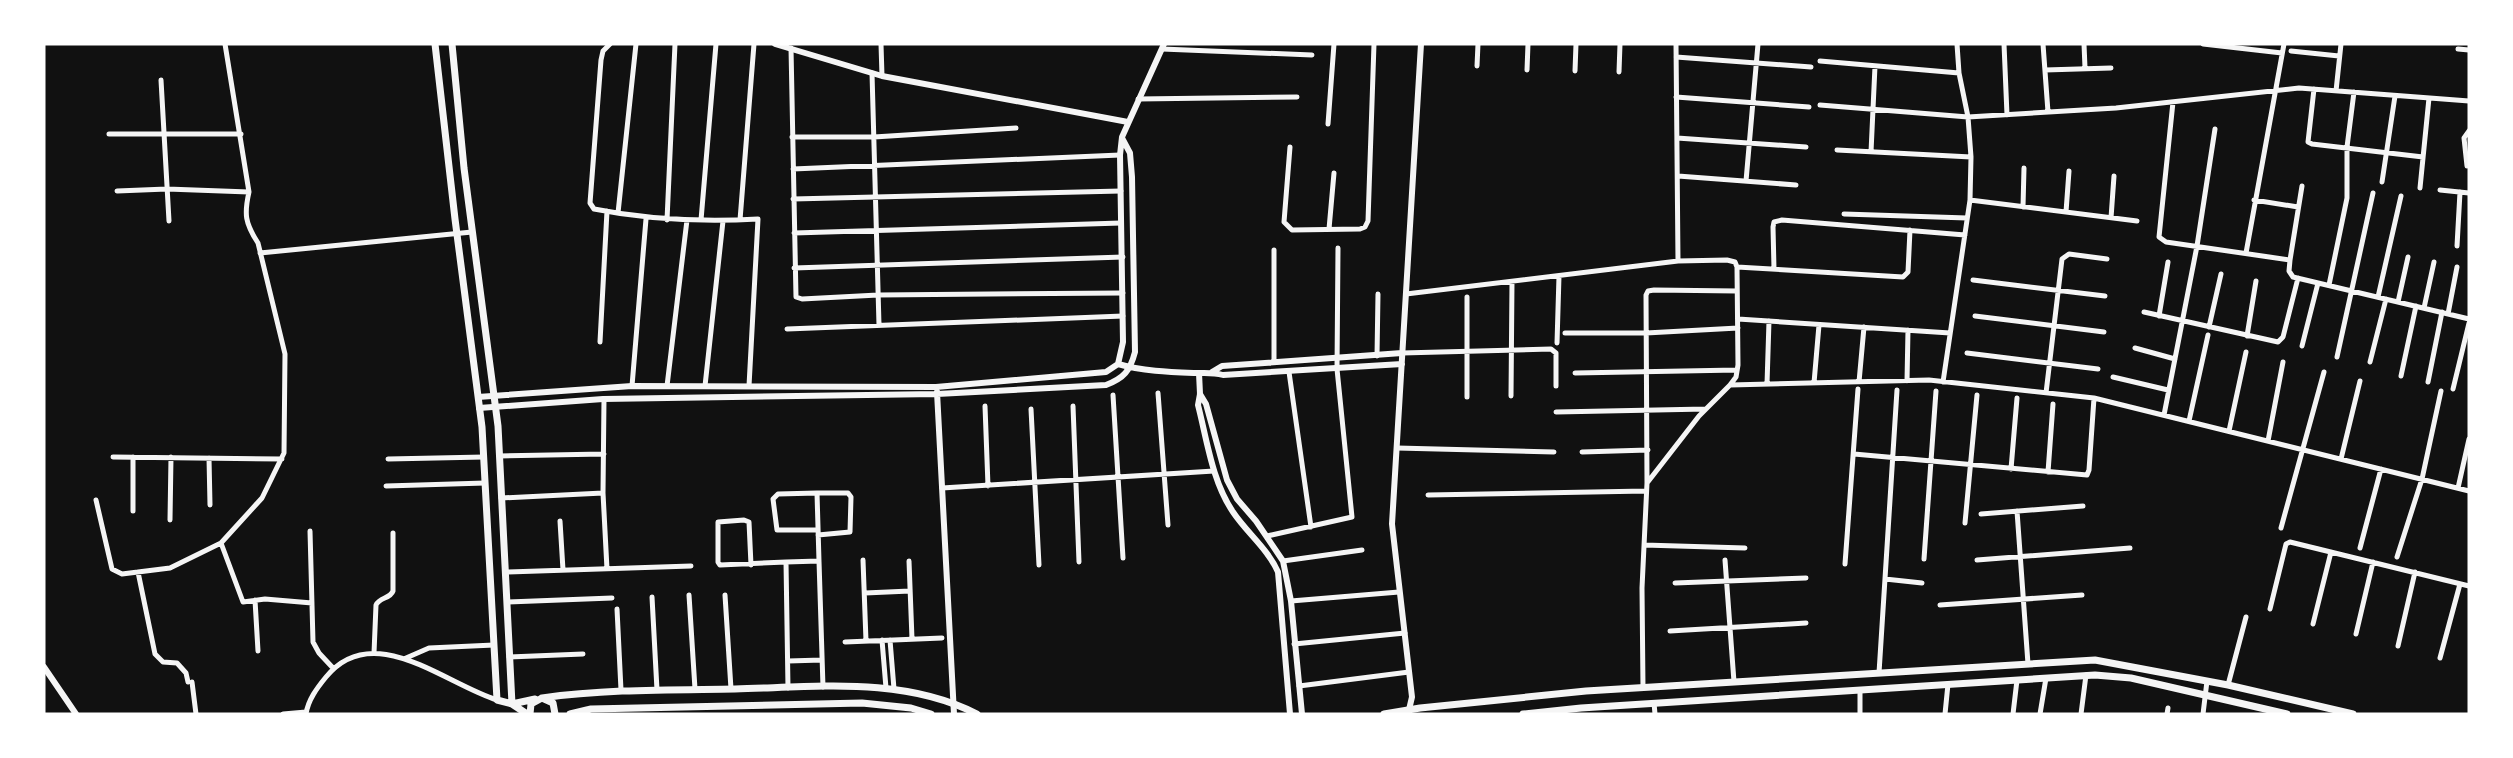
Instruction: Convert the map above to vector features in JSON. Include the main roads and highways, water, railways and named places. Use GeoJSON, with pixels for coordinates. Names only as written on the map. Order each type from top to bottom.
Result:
{"type":"FeatureCollection","features":[{"type":"Feature","properties":{"kind":"main road"},"geometry":{"type":"LineString","coordinates":[[435,44],[484,457],[497,700],[512,704],[529,714],[531,704],[540,698]]}},
{"type":"Feature","properties":{"kind":"main road"},"geometry":{"type":"LineString","coordinates":[[452,44],[472,232],[494,395],[512,704]]}},
{"type":"Feature","properties":{"kind":"main road"},"geometry":{"type":"LineString","coordinates":[[1384,714],[1633,688],[2095,660],[2228,685],[2353,714]]}},
{"type":"Feature","properties":{"kind":"main road"},"geometry":{"type":"LineString","coordinates":[[1523,714],[2086,675],[2131,678],[2287,714]]}},
{"type":"Feature","properties":{"kind":"main road"},"geometry":{"type":"LineString","coordinates":[[512,704],[592,691],[823,687],[919,692],[954,702],[977,714]]}},
{"type":"Feature","properties":{"kind":"main road"},"geometry":{"type":"LineString","coordinates":[[1666,687],[1667,703]]}},
{"type":"Feature","properties":{"kind":"main road"},"geometry":{"type":"LineString","coordinates":[[1633,688],[1636,705]]}},
{"type":"Feature","properties":{"kind":"main road"},"geometry":{"type":"LineString","coordinates":[[540,698],[553,703],[555,714]]}},
{"type":"Feature","properties":{"kind":"main road"},"geometry":{"type":"LineString","coordinates":[[570,714],[591,709],[827,704],[870,704],[931,714]]}}]}
